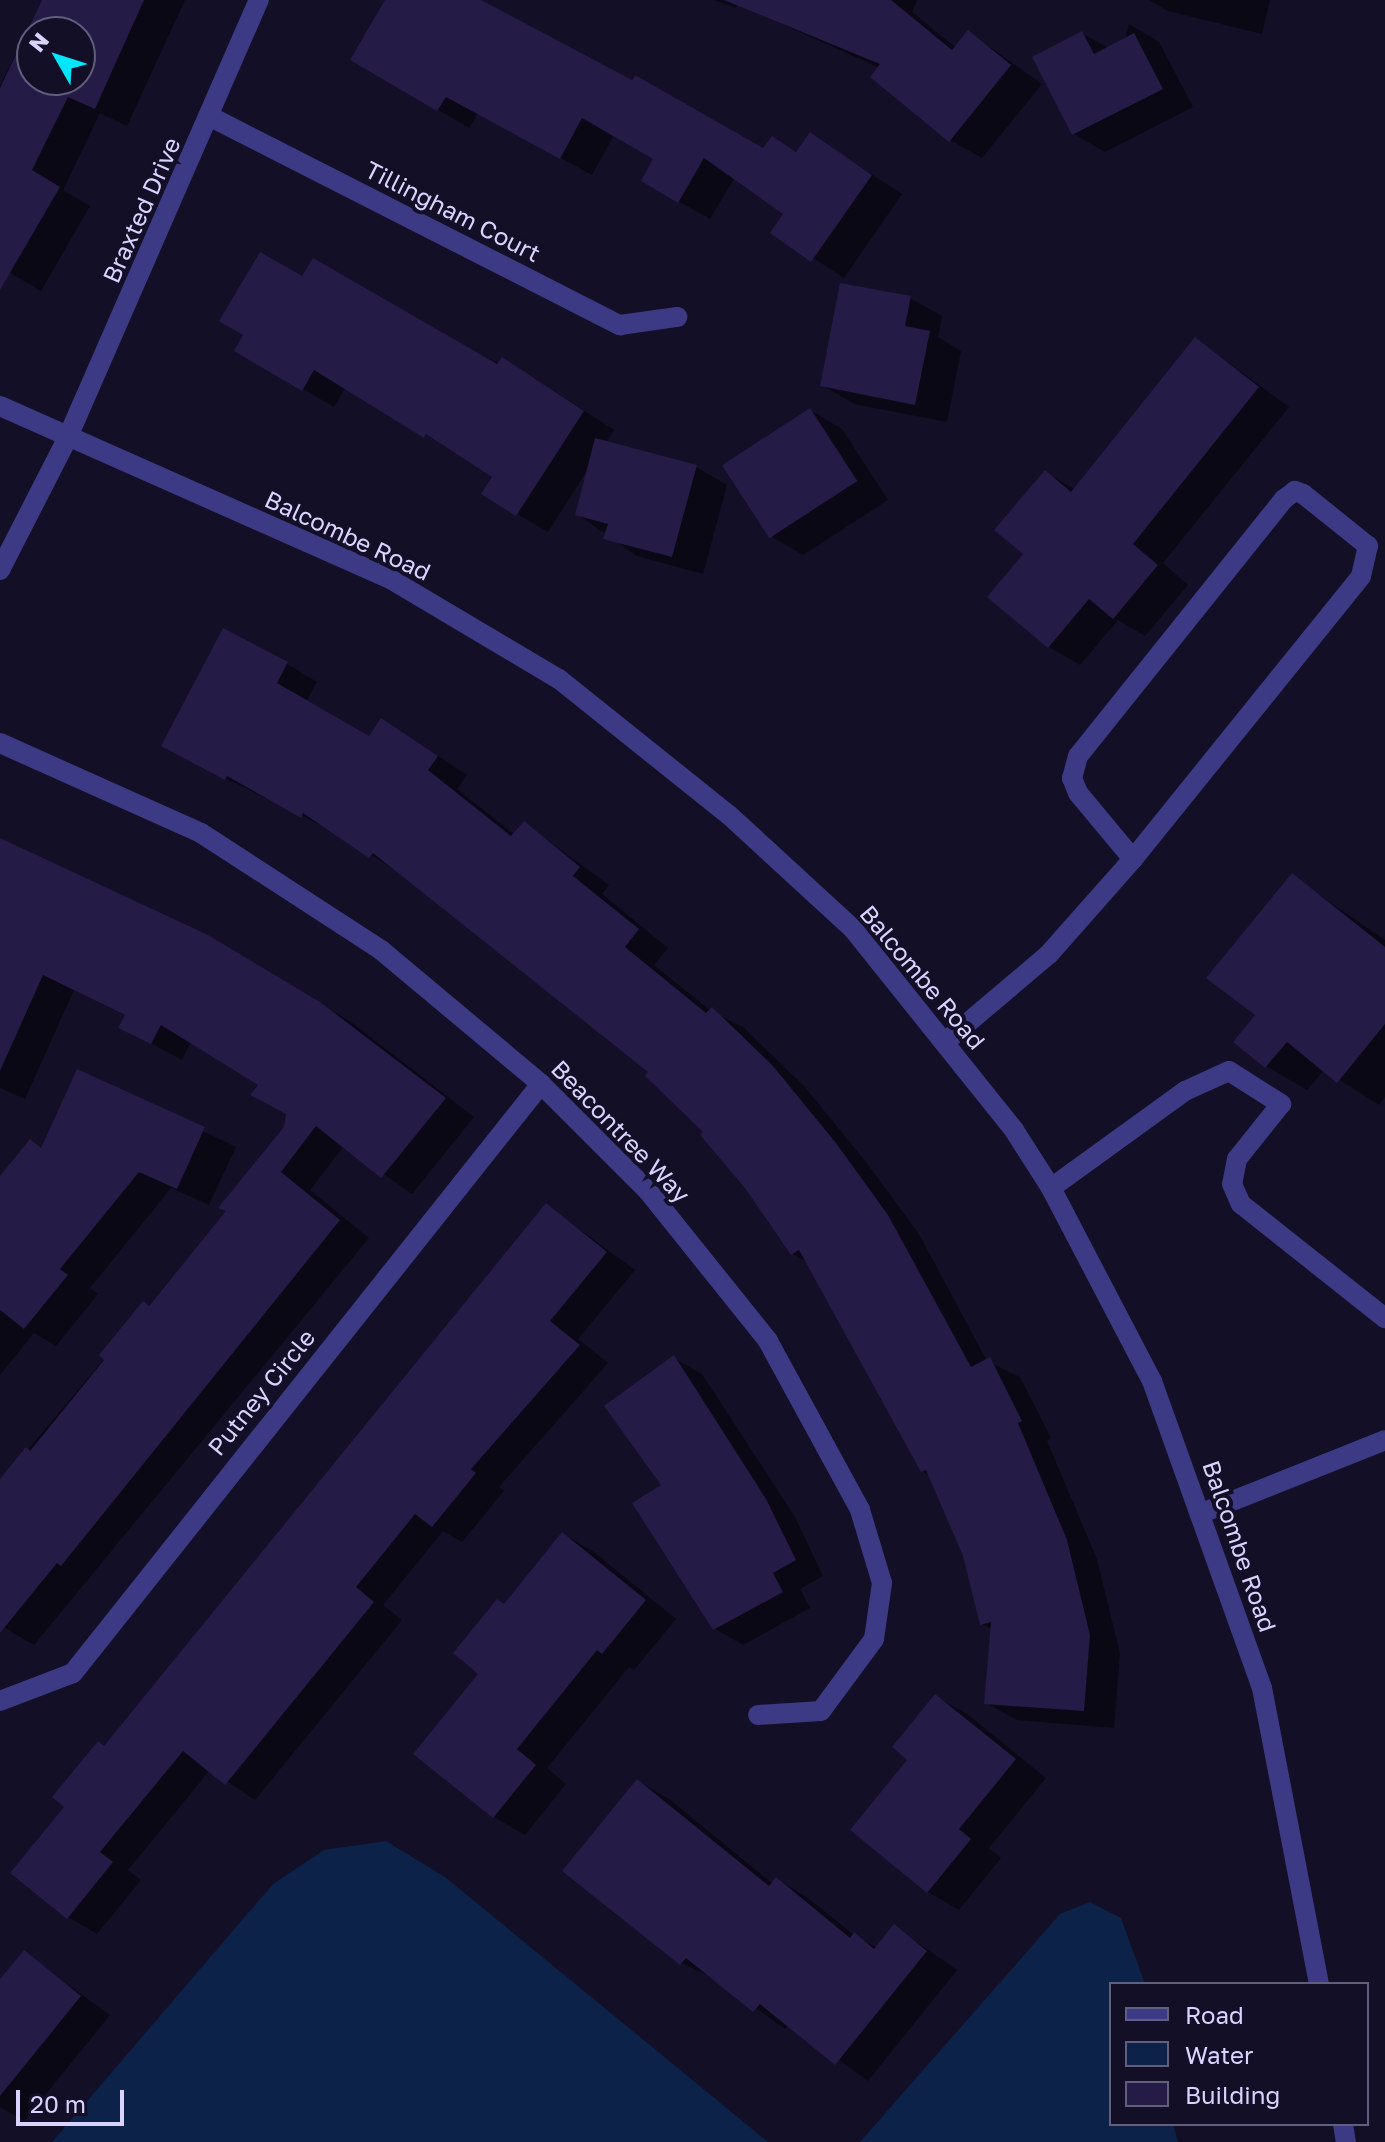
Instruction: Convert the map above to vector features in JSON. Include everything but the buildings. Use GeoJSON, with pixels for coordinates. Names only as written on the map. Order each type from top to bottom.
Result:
{"type":"FeatureCollection","features":[{"type":"Feature","properties":{"kind":"street","name":"Braxted Drive"},"geometry":{"type":"LineString","coordinates":[[67,439],[211,117],[259,0]]}},
{"type":"Feature","properties":{"kind":"street","name":"Tillingham Court"},"geometry":{"type":"LineString","coordinates":[[211,117],[620,325],[677,317]]}},
{"type":"Feature","properties":{"kind":"street","name":"Balcombe Road"},"geometry":{"type":"LineString","coordinates":[[0,406],[67,439],[392,580],[559,679],[729,815],[853,929],[1014,1130],[1051,1188],[1152,1381],[1202,1513],[1262,1688],[1319,1982]]}},
{"type":"Feature","properties":{"kind":"street"},"geometry":{"type":"LineString","coordinates":[[0,570],[67,439]]}},
{"type":"Feature","properties":{"kind":"street"},"geometry":{"type":"LineString","coordinates":[[945,1042],[1049,954],[1133,859],[1361,576],[1368,546],[1303,494],[1295,491],[1284,499],[1078,756],[1072,778],[1078,793],[1133,859]]}},
{"type":"Feature","properties":{"kind":"street","name":"Beacontree Way"},"geometry":{"type":"LineString","coordinates":[[0,743],[201,833],[381,950],[541,1084],[648,1191],[768,1341],[860,1510],[882,1583],[874,1639],[821,1711],[758,1715]]}},
{"type":"Feature","properties":{"kind":"street"},"geometry":{"type":"LineString","coordinates":[[1051,1188],[1185,1091],[1229,1071],[1281,1104],[1237,1159],[1232,1184],[1241,1204],[1385,1318]]}},
{"type":"Feature","properties":{"kind":"street","name":"Putney Circle"},"geometry":{"type":"LineString","coordinates":[[0,1701],[73,1673],[541,1084]]}},
{"type":"Feature","properties":{"kind":"street"},"geometry":{"type":"LineString","coordinates":[[1202,1513],[1385,1440]]}},
{"type":"Feature","properties":{"kind":"water"},"geometry":{"type":"Polygon","coordinates":[[[386,1841],[445,1877],[768,2142],[52,2142],[273,1884],[324,1850],[386,1841]]]}},
{"type":"Feature","properties":{"kind":"water"},"geometry":{"type":"Polygon","coordinates":[[[1090,1902],[1121,1918],[1144,1982],[1109,1982],[1109,2126],[1174,2126],[1178,2142],[860,2142],[1060,1914],[1090,1902]]]}}]}
